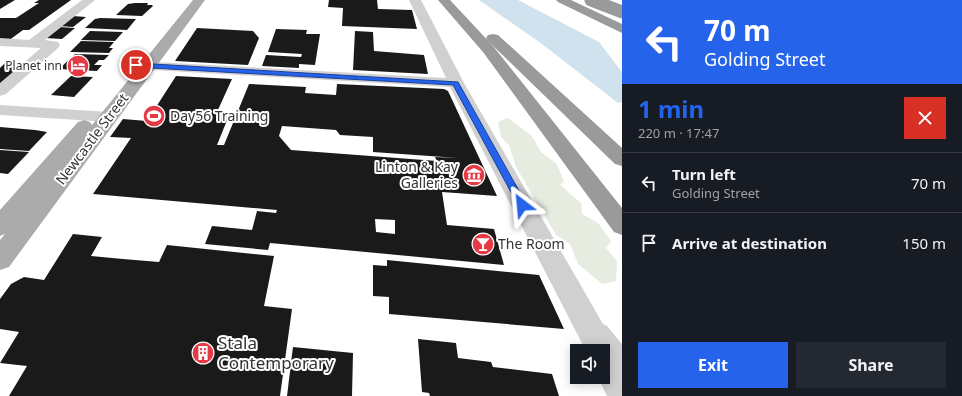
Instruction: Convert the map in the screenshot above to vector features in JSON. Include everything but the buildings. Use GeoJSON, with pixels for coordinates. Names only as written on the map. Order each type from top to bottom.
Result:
{"type":"FeatureCollection","features":[{"type":"Feature","properties":{"kind":"highway"},"geometry":{"type":"LineString","coordinates":[[444,0],[488,49],[622,225]]}},
{"type":"Feature","properties":{"kind":"highway"},"geometry":{"type":"LineString","coordinates":[[454,0],[622,159]]}},
{"type":"Feature","properties":{"kind":"highway"},"geometry":{"type":"LineString","coordinates":[[562,0],[622,29]]}},
{"type":"Feature","properties":{"kind":"highway"},"geometry":{"type":"LineString","coordinates":[[591,0],[622,12]]}},
{"type":"Feature","properties":{"kind":"highway"},"geometry":{"type":"LineString","coordinates":[[612,0],[622,18]]}},
{"type":"Feature","properties":{"kind":"main road","name":"Newcastle Street"},"geometry":{"type":"LineString","coordinates":[[0,259],[101,116],[191,0]]}},
{"type":"Feature","properties":{"kind":"main road","name":"Newcastle Street"},"geometry":{"type":"LineString","coordinates":[[141,66],[199,0]]}},
{"type":"Feature","properties":{"kind":"main road","name":"Newcastle Street"},"geometry":{"type":"LineString","coordinates":[[0,226],[101,116]]}},
{"type":"Feature","properties":{"kind":"street"},"geometry":{"type":"LineString","coordinates":[[32,44],[89,0]]}},
{"type":"Feature","properties":{"kind":"street"},"geometry":{"type":"LineString","coordinates":[[417,2],[456,83],[595,338],[622,369]]}},
{"type":"Feature","properties":{"kind":"street"},"geometry":{"type":"LineString","coordinates":[[0,42],[53,45],[0,92]]}},
{"type":"Feature","properties":{"kind":"street"},"geometry":{"type":"LineString","coordinates":[[141,66],[456,83]]}},
{"type":"Feature","properties":{"kind":"street"},"geometry":{"type":"LineString","coordinates":[[0,110],[101,116]]}},
{"type":"Feature","properties":{"kind":"street"},"geometry":{"type":"LineString","coordinates":[[610,368],[622,391]]}},
{"type":"Feature","properties":{"kind":"shaded area"},"geometry":{"type":"Polygon","coordinates":[[[508,118],[532,136],[541,152],[557,164],[564,182],[560,185],[581,203],[582,214],[598,223],[611,241],[606,248],[617,261],[616,281],[602,284],[578,264],[570,244],[556,235],[516,167],[509,145],[501,137],[498,122],[508,118]]]}},
{"type":"Feature","properties":{"kind":"water"},"geometry":{"type":"Polygon","coordinates":[[[479,0],[518,0],[599,42],[622,72],[622,102],[618,103],[542,44],[479,0]]]}},
{"type":"Feature","properties":{"kind":"place","name":"Planet inn"},"geometry":{"type":"Point","coordinates":[78,66]}},
{"type":"Feature","properties":{"kind":"place","name":"Day56 Training"},"geometry":{"type":"Point","coordinates":[154,116]}},
{"type":"Feature","properties":{"kind":"place","name":"Linton & Kay Galleries"},"geometry":{"type":"Point","coordinates":[474,175]}},
{"type":"Feature","properties":{"kind":"place","name":"The Room"},"geometry":{"type":"Point","coordinates":[483,244]}},
{"type":"Feature","properties":{"kind":"place","name":"Stala Contemporary"},"geometry":{"type":"Point","coordinates":[203,353]}},
{"type":"Feature","properties":{"kind":"route"},"geometry":{"type":"LineString","coordinates":[[136,65],[146,67],[456,83],[522,205]]}}]}
